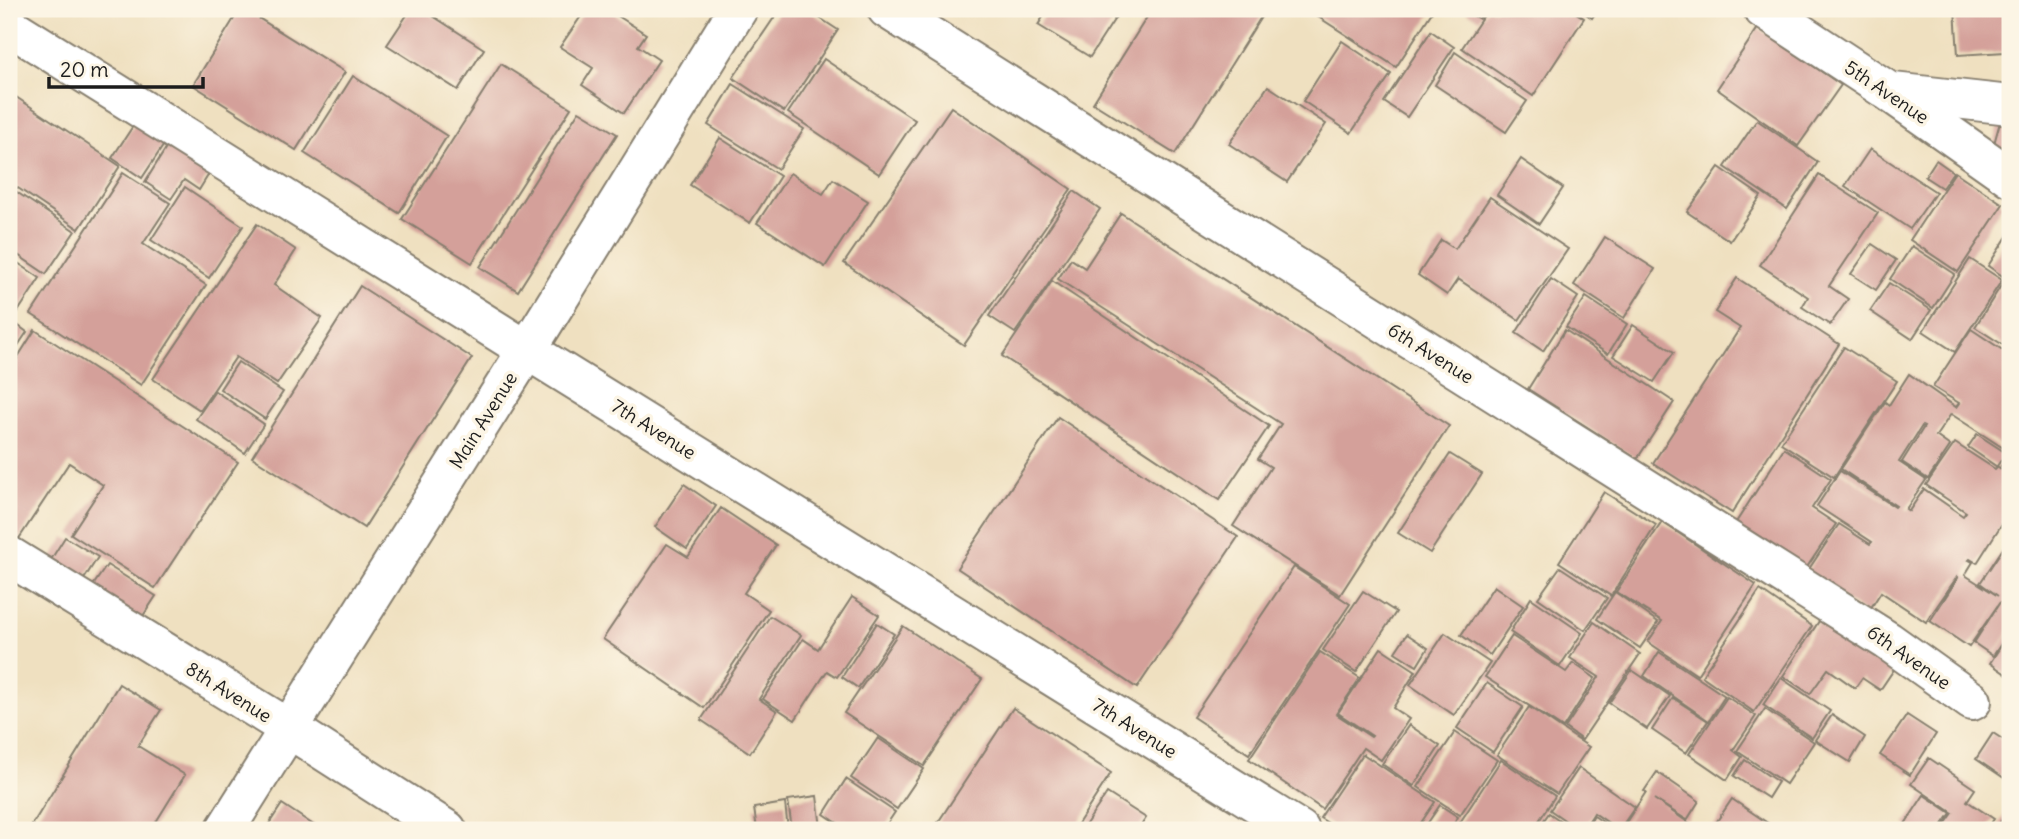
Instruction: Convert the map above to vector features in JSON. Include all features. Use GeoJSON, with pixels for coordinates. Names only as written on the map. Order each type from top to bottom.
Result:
{"type":"FeatureCollection","features":[{"type":"Feature","properties":{"kind":"street","name":"Main Avenue"},"geometry":{"type":"LineString","coordinates":[[225,830],[527,351],[738,9]]}},
{"type":"Feature","properties":{"kind":"street","name":"6th Avenue"},"geometry":{"type":"LineString","coordinates":[[887,9],[1888,641],[1972,701]]}},
{"type":"Feature","properties":{"kind":"street","name":"5th Avenue"},"geometry":{"type":"LineString","coordinates":[[1763,9],[1888,91],[2010,177]]}},
{"type":"Feature","properties":{"kind":"street","name":"7th Avenue"},"geometry":{"type":"LineString","coordinates":[[9,26],[1300,830]]}},
{"type":"Feature","properties":{"kind":"street"},"geometry":{"type":"LineString","coordinates":[[1888,91],[2010,105]]}},
{"type":"Feature","properties":{"kind":"street","name":"8th Avenue"},"geometry":{"type":"LineString","coordinates":[[9,556],[288,728],[447,830]]}},
{"type":"Feature","properties":{"kind":"building"},"geometry":{"type":"Polygon","coordinates":[[[240,9],[345,72],[296,150],[193,85],[240,9]]]}},
{"type":"Feature","properties":{"kind":"building"},"geometry":{"type":"Polygon","coordinates":[[[411,9],[422,9],[484,49],[458,90],[387,45],[411,9]]]}},
{"type":"Feature","properties":{"kind":"building"},"geometry":{"type":"Polygon","coordinates":[[[586,9],[607,9],[646,34],[638,46],[659,60],[624,113],[582,85],[593,68],[560,47],[586,9]]]}},
{"type":"Feature","properties":{"kind":"building"},"geometry":{"type":"Polygon","coordinates":[[[780,9],[806,9],[838,30],[784,112],[733,78],[780,9]]]}},
{"type":"Feature","properties":{"kind":"building"},"geometry":{"type":"Polygon","coordinates":[[[1048,9],[1121,9],[1090,57],[1038,25],[1048,9]]]}},
{"type":"Feature","properties":{"kind":"building"},"geometry":{"type":"Polygon","coordinates":[[[1152,9],[1266,9],[1175,154],[1093,103],[1152,9]]]}},
{"type":"Feature","properties":{"kind":"building"},"geometry":{"type":"Polygon","coordinates":[[[1306,9],[1434,9],[1396,67],[1306,9]]]}},
{"type":"Feature","properties":{"kind":"building"},"geometry":{"type":"Polygon","coordinates":[[[1463,9],[1486,9],[1479,19],[1463,9]]]}},
{"type":"Feature","properties":{"kind":"building"},"geometry":{"type":"Polygon","coordinates":[[[1488,9],[1570,9],[1584,18],[1533,96],[1462,48],[1488,9]]]}},
{"type":"Feature","properties":{"kind":"building"},"geometry":{"type":"Polygon","coordinates":[[[1579,9],[1598,9],[1592,18],[1579,9]]]}},
{"type":"Feature","properties":{"kind":"building"},"geometry":{"type":"Polygon","coordinates":[[[1955,9],[2003,9],[2005,52],[1958,55],[1955,9]]]}},
{"type":"Feature","properties":{"kind":"building"},"geometry":{"type":"Polygon","coordinates":[[[1758,28],[1841,85],[1798,146],[1717,89],[1758,28]]]}},
{"type":"Feature","properties":{"kind":"building"},"geometry":{"type":"Polygon","coordinates":[[[1431,31],[1454,47],[1407,117],[1384,102],[1431,31]]]}},
{"type":"Feature","properties":{"kind":"building"},"geometry":{"type":"Polygon","coordinates":[[[1342,41],[1391,74],[1351,133],[1303,101],[1342,41]]]}},
{"type":"Feature","properties":{"kind":"building"},"geometry":{"type":"Polygon","coordinates":[[[1455,52],[1527,101],[1506,132],[1435,85],[1455,52]]]}},
{"type":"Feature","properties":{"kind":"building"},"geometry":{"type":"Polygon","coordinates":[[[824,59],[915,120],[879,174],[788,113],[824,59]]]}},
{"type":"Feature","properties":{"kind":"building"},"geometry":{"type":"Polygon","coordinates":[[[501,64],[571,108],[472,263],[402,219],[501,64]]]}},
{"type":"Feature","properties":{"kind":"building"},"geometry":{"type":"Polygon","coordinates":[[[353,76],[447,136],[399,213],[304,153],[353,76]]]}},
{"type":"Feature","properties":{"kind":"building"},"geometry":{"type":"Polygon","coordinates":[[[733,84],[804,129],[778,169],[708,125],[733,84]]]}},
{"type":"Feature","properties":{"kind":"building"},"geometry":{"type":"Polygon","coordinates":[[[1268,86],[1326,124],[1287,182],[1229,144],[1268,86]]]}},
{"type":"Feature","properties":{"kind":"building"},"geometry":{"type":"Polygon","coordinates":[[[16,97],[120,166],[79,229],[9,182],[9,108],[16,97]]]}},
{"type":"Feature","properties":{"kind":"building"},"geometry":{"type":"Polygon","coordinates":[[[951,107],[1071,189],[964,345],[844,263],[951,107]]]}},
{"type":"Feature","properties":{"kind":"building"},"geometry":{"type":"Polygon","coordinates":[[[579,111],[617,134],[518,291],[480,267],[579,111]]]}},
{"type":"Feature","properties":{"kind":"building"},"geometry":{"type":"Polygon","coordinates":[[[2003,111],[2010,111],[2010,156],[1992,151],[2003,111]]]}},
{"type":"Feature","properties":{"kind":"building"},"geometry":{"type":"Polygon","coordinates":[[[1757,120],[1818,162],[1787,209],[1725,167],[1757,120]]]}},
{"type":"Feature","properties":{"kind":"building"},"geometry":{"type":"Polygon","coordinates":[[[135,123],[165,143],[142,178],[112,158],[135,123]]]}},
{"type":"Feature","properties":{"kind":"building"},"geometry":{"type":"Polygon","coordinates":[[[720,138],[780,176],[750,223],[690,185],[720,138]]]}},
{"type":"Feature","properties":{"kind":"building"},"geometry":{"type":"Polygon","coordinates":[[[170,142],[212,169],[199,190],[184,180],[171,199],[145,182],[170,142]]]}},
{"type":"Feature","properties":{"kind":"building"},"geometry":{"type":"Polygon","coordinates":[[[1870,149],[1936,192],[1910,229],[1845,186],[1870,149]]]}},
{"type":"Feature","properties":{"kind":"building"},"geometry":{"type":"Polygon","coordinates":[[[1521,159],[1563,188],[1539,224],[1497,195],[1521,159]]]}},
{"type":"Feature","properties":{"kind":"building"},"geometry":{"type":"Polygon","coordinates":[[[1936,160],[1953,172],[1942,188],[1925,177],[1936,160]]]}},
{"type":"Feature","properties":{"kind":"building"},"geometry":{"type":"Polygon","coordinates":[[[1719,167],[1761,196],[1730,241],[1687,212],[1719,167]]]}},
{"type":"Feature","properties":{"kind":"building"},"geometry":{"type":"Polygon","coordinates":[[[1955,172],[2003,204],[1958,272],[1910,240],[1955,172]]]}},
{"type":"Feature","properties":{"kind":"building"},"geometry":{"type":"Polygon","coordinates":[[[123,173],[170,203],[143,244],[206,285],[141,385],[31,314],[123,173]]]}},
{"type":"Feature","properties":{"kind":"building"},"geometry":{"type":"Polygon","coordinates":[[[790,173],[823,194],[833,179],[868,201],[825,267],[757,223],[790,173]]]}},
{"type":"Feature","properties":{"kind":"building"},"geometry":{"type":"Polygon","coordinates":[[[1819,175],[1878,213],[1829,286],[1848,299],[1830,325],[1802,307],[1808,297],[1760,265],[1819,175]]]}},
{"type":"Feature","properties":{"kind":"building"},"geometry":{"type":"Polygon","coordinates":[[[9,187],[75,231],[46,274],[9,249],[9,187]]]}},
{"type":"Feature","properties":{"kind":"building"},"geometry":{"type":"Polygon","coordinates":[[[185,187],[243,226],[209,278],[151,240],[185,187]]]}},
{"type":"Feature","properties":{"kind":"building"},"geometry":{"type":"Polygon","coordinates":[[[1074,191],[1100,209],[1015,333],[989,316],[1074,191]]]}},
{"type":"Feature","properties":{"kind":"building"},"geometry":{"type":"Polygon","coordinates":[[[1490,197],[1568,249],[1519,320],[1458,279],[1447,295],[1418,275],[1441,240],[1455,249],[1490,197]]]}},
{"type":"Feature","properties":{"kind":"building"},"geometry":{"type":"Polygon","coordinates":[[[1121,213],[1449,426],[1340,595],[1233,526],[1271,467],[1258,459],[1281,424],[1058,279],[1071,259],[1085,268],[1121,213]]]}},
{"type":"Feature","properties":{"kind":"building"},"geometry":{"type":"Polygon","coordinates":[[[257,224],[296,250],[274,285],[322,318],[277,384],[236,357],[200,410],[153,379],[257,224]]]}},
{"type":"Feature","properties":{"kind":"building"},"geometry":{"type":"Polygon","coordinates":[[[2010,232],[2010,281],[1988,266],[2010,232]]]}},
{"type":"Feature","properties":{"kind":"building"},"geometry":{"type":"Polygon","coordinates":[[[1605,237],[1655,269],[1624,318],[1574,285],[1605,237]]]}},
{"type":"Feature","properties":{"kind":"building"},"geometry":{"type":"Polygon","coordinates":[[[1872,244],[1896,260],[1876,290],[1851,274],[1872,244]]]}},
{"type":"Feature","properties":{"kind":"building"},"geometry":{"type":"Polygon","coordinates":[[[1912,246],[1955,274],[1933,308],[1890,279],[1912,246]]]}},
{"type":"Feature","properties":{"kind":"building"},"geometry":{"type":"Polygon","coordinates":[[[9,257],[40,278],[17,313],[9,307],[9,257]]]}},
{"type":"Feature","properties":{"kind":"building"},"geometry":{"type":"Polygon","coordinates":[[[1970,259],[2002,280],[1955,352],[1923,331],[1970,259]]]}},
{"type":"Feature","properties":{"kind":"building"},"geometry":{"type":"Polygon","coordinates":[[[1737,278],[1839,344],[1732,513],[1653,463],[1740,328],[1715,312],[1737,278]]]}},
{"type":"Feature","properties":{"kind":"building"},"geometry":{"type":"Polygon","coordinates":[[[1551,279],[1578,297],[1543,351],[1516,333],[1551,279]]]}},
{"type":"Feature","properties":{"kind":"building"},"geometry":{"type":"Polygon","coordinates":[[[1052,281],[1269,426],[1219,500],[1002,356],[1052,281]]]}},
{"type":"Feature","properties":{"kind":"building"},"geometry":{"type":"Polygon","coordinates":[[[2004,281],[2010,285],[2008,348],[1975,327],[2004,281]]]}},
{"type":"Feature","properties":{"kind":"building"},"geometry":{"type":"Polygon","coordinates":[[[1889,283],[1931,310],[1912,339],[1870,311],[1889,283]]]}},
{"type":"Feature","properties":{"kind":"building"},"geometry":{"type":"Polygon","coordinates":[[[360,286],[472,358],[364,528],[252,457],[360,286]]]}},
{"type":"Feature","properties":{"kind":"building"},"geometry":{"type":"Polygon","coordinates":[[[1586,297],[1627,324],[1608,354],[1566,327],[1586,297]]]}},
{"type":"Feature","properties":{"kind":"building"},"geometry":{"type":"Polygon","coordinates":[[[9,319],[27,332],[9,359],[9,319]]]}},
{"type":"Feature","properties":{"kind":"building"},"geometry":{"type":"Polygon","coordinates":[[[1633,325],[1674,352],[1654,382],[1613,356],[1633,325]]]}},
{"type":"Feature","properties":{"kind":"building"},"geometry":{"type":"Polygon","coordinates":[[[1971,329],[2010,355],[2010,391],[2007,396],[2010,398],[2008,451],[1951,414],[1936,436],[1950,446],[1928,479],[1902,462],[1924,427],[1922,426],[1899,462],[1926,480],[1906,509],[1909,511],[1924,489],[1963,516],[1966,512],[1926,485],[1955,443],[1995,469],[1997,467],[1968,447],[1977,434],[2006,453],[1997,466],[2010,476],[2010,511],[1977,563],[1969,560],[1973,562],[1965,575],[1998,596],[1980,583],[2010,538],[2010,603],[2003,600],[2010,604],[2010,630],[1993,656],[1974,643],[2000,602],[1969,647],[1930,621],[1957,577],[1926,622],[1881,592],[1867,614],[1805,575],[1839,524],[1870,544],[1872,542],[1817,506],[1840,471],[1896,506],[1841,469],[1885,402],[1889,405],[1909,374],[1956,407],[1959,403],[1933,387],[1971,329]]]}},
{"type":"Feature","properties":{"kind":"building"},"geometry":{"type":"Polygon","coordinates":[[[35,330],[238,462],[155,588],[71,534],[103,485],[69,463],[16,543],[9,538],[9,371],[35,330]]]}},
{"type":"Feature","properties":{"kind":"building"},"geometry":{"type":"Polygon","coordinates":[[[1565,330],[1674,402],[1637,459],[1528,389],[1565,330]]]}},
{"type":"Feature","properties":{"kind":"building"},"geometry":{"type":"Polygon","coordinates":[[[1844,347],[1897,381],[1834,477],[1781,443],[1844,347]]]}},
{"type":"Feature","properties":{"kind":"building"},"geometry":{"type":"Polygon","coordinates":[[[238,362],[283,392],[265,419],[220,389],[238,362]]]}},
{"type":"Feature","properties":{"kind":"building"},"geometry":{"type":"Polygon","coordinates":[[[215,391],[264,424],[245,453],[196,419],[215,391]]]}},
{"type":"Feature","properties":{"kind":"building"},"geometry":{"type":"Polygon","coordinates":[[[1058,417],[1238,537],[1137,688],[957,568],[1058,417]]]}},
{"type":"Feature","properties":{"kind":"building"},"geometry":{"type":"Polygon","coordinates":[[[1784,448],[1831,479],[1812,508],[1836,524],[1803,573],[1733,527],[1784,448]]]}},
{"type":"Feature","properties":{"kind":"building"},"geometry":{"type":"Polygon","coordinates":[[[2010,451],[2010,472],[2001,466],[2010,451]]]}},
{"type":"Feature","properties":{"kind":"building"},"geometry":{"type":"Polygon","coordinates":[[[1450,454],[1482,474],[1430,553],[1398,533],[1450,454]]]}},
{"type":"Feature","properties":{"kind":"building"},"geometry":{"type":"Polygon","coordinates":[[[684,484],[716,506],[687,549],[655,527],[684,484]]]}},
{"type":"Feature","properties":{"kind":"building"},"geometry":{"type":"Polygon","coordinates":[[[1604,492],[1656,525],[1611,596],[1559,562],[1604,492]]]}},
{"type":"Feature","properties":{"kind":"building"},"geometry":{"type":"Polygon","coordinates":[[[721,508],[776,545],[744,593],[769,610],[704,708],[603,639],[667,544],[688,557],[721,508]]]}},
{"type":"Feature","properties":{"kind":"building"},"geometry":{"type":"Polygon","coordinates":[[[1662,522],[1756,585],[1697,675],[1648,642],[1662,621],[1616,592],[1662,522]]]}},
{"type":"Feature","properties":{"kind":"building"},"geometry":{"type":"Polygon","coordinates":[[[65,537],[98,557],[79,587],[47,566],[65,537]]]}},
{"type":"Feature","properties":{"kind":"building"},"geometry":{"type":"Polygon","coordinates":[[[107,565],[156,596],[137,625],[88,593],[107,565]]]}},
{"type":"Feature","properties":{"kind":"building"},"geometry":{"type":"Polygon","coordinates":[[[1294,567],[1350,604],[1249,754],[1193,717],[1294,567]]]}},
{"type":"Feature","properties":{"kind":"building"},"geometry":{"type":"Polygon","coordinates":[[[1560,567],[1607,598],[1585,630],[1538,598],[1560,567]]]}},
{"type":"Feature","properties":{"kind":"building"},"geometry":{"type":"Polygon","coordinates":[[[1494,586],[1523,606],[1490,655],[1461,635],[1494,586]]]}},
{"type":"Feature","properties":{"kind":"building"},"geometry":{"type":"Polygon","coordinates":[[[1760,590],[1812,626],[1754,712],[1702,676],[1760,590]]]}},
{"type":"Feature","properties":{"kind":"building"},"geometry":{"type":"Polygon","coordinates":[[[1363,591],[1396,612],[1356,672],[1323,650],[1363,591]]]}},
{"type":"Feature","properties":{"kind":"building"},"geometry":{"type":"Polygon","coordinates":[[[1615,592],[1658,622],[1640,648],[1597,619],[1615,592]]]}},
{"type":"Feature","properties":{"kind":"building"},"geometry":{"type":"Polygon","coordinates":[[[852,597],[879,615],[837,677],[827,671],[795,720],[763,699],[803,639],[818,649],[852,597]]]}},
{"type":"Feature","properties":{"kind":"building"},"geometry":{"type":"Polygon","coordinates":[[[1531,598],[1582,633],[1560,666],[1510,632],[1531,598]]]}},
{"type":"Feature","properties":{"kind":"building"},"geometry":{"type":"Polygon","coordinates":[[[1827,609],[1901,659],[1880,690],[1862,678],[1855,688],[1828,669],[1810,694],[1783,676],[1827,609]]]}},
{"type":"Feature","properties":{"kind":"building"},"geometry":{"type":"Polygon","coordinates":[[[770,616],[801,635],[759,699],[777,711],[750,753],[701,720],[770,616]]]}},
{"type":"Feature","properties":{"kind":"building"},"geometry":{"type":"Polygon","coordinates":[[[1594,622],[1640,654],[1582,740],[1565,728],[1599,677],[1570,658],[1594,622]]]}},
{"type":"Feature","properties":{"kind":"building"},"geometry":{"type":"Polygon","coordinates":[[[877,623],[894,634],[858,688],[842,677],[877,623]]]}},
{"type":"Feature","properties":{"kind":"building"},"geometry":{"type":"Polygon","coordinates":[[[903,626],[982,679],[924,766],[844,713],[903,626]]]}},
{"type":"Feature","properties":{"kind":"building"},"geometry":{"type":"Polygon","coordinates":[[[2010,632],[2010,677],[1990,663],[2010,632]]]}},
{"type":"Feature","properties":{"kind":"building"},"geometry":{"type":"Polygon","coordinates":[[[1445,633],[1490,663],[1454,715],[1410,685],[1445,633]]]}},
{"type":"Feature","properties":{"kind":"building"},"geometry":{"type":"Polygon","coordinates":[[[1407,634],[1428,648],[1417,666],[1395,652],[1407,634]]]}},
{"type":"Feature","properties":{"kind":"building"},"geometry":{"type":"Polygon","coordinates":[[[1512,636],[1566,672],[1573,663],[1595,678],[1563,728],[1485,677],[1512,636]]]}},
{"type":"Feature","properties":{"kind":"building"},"geometry":{"type":"Polygon","coordinates":[[[1381,648],[1416,671],[1393,708],[1409,719],[1381,760],[1363,748],[1322,809],[1249,759],[1320,652],[1360,678],[1336,714],[1371,737],[1338,713],[1381,648]]]}},
{"type":"Feature","properties":{"kind":"building"},"geometry":{"type":"Polygon","coordinates":[[[1659,652],[1725,696],[1709,721],[1644,676],[1659,652]]]}},
{"type":"Feature","properties":{"kind":"building"},"geometry":{"type":"Polygon","coordinates":[[[1632,670],[1670,696],[1647,729],[1609,703],[1632,670]]]}},
{"type":"Feature","properties":{"kind":"building"},"geometry":{"type":"Polygon","coordinates":[[[1781,678],[1830,711],[1812,738],[1763,705],[1781,678]]]}},
{"type":"Feature","properties":{"kind":"building"},"geometry":{"type":"Polygon","coordinates":[[[1487,683],[1523,707],[1493,752],[1457,728],[1487,683]]]}},
{"type":"Feature","properties":{"kind":"building"},"geometry":{"type":"Polygon","coordinates":[[[119,684],[161,710],[138,746],[185,775],[151,830],[29,830],[119,684]]]}},
{"type":"Feature","properties":{"kind":"building"},"geometry":{"type":"Polygon","coordinates":[[[1727,697],[1756,716],[1733,750],[1742,757],[1727,780],[1689,754],[1727,697]]]}},
{"type":"Feature","properties":{"kind":"building"},"geometry":{"type":"Polygon","coordinates":[[[1673,698],[1708,721],[1686,753],[1652,730],[1673,698]]]}},
{"type":"Feature","properties":{"kind":"building"},"geometry":{"type":"Polygon","coordinates":[[[1529,707],[1589,747],[1557,794],[1497,755],[1529,707]]]}},
{"type":"Feature","properties":{"kind":"building"},"geometry":{"type":"Polygon","coordinates":[[[1013,708],[1111,773],[1074,830],[933,830],[1013,708]]]}},
{"type":"Feature","properties":{"kind":"building"},"geometry":{"type":"Polygon","coordinates":[[[1765,709],[1814,742],[1786,784],[1737,751],[1765,709]]]}},
{"type":"Feature","properties":{"kind":"building"},"geometry":{"type":"Polygon","coordinates":[[[1832,715],[1865,737],[1850,762],[1815,740],[1832,715]]]}},
{"type":"Feature","properties":{"kind":"building"},"geometry":{"type":"Polygon","coordinates":[[[1907,715],[1936,734],[1910,775],[1880,755],[1907,715]]]}},
{"type":"Feature","properties":{"kind":"building"},"geometry":{"type":"Polygon","coordinates":[[[1409,725],[1440,746],[1414,786],[1382,764],[1409,725]]]}},
{"type":"Feature","properties":{"kind":"building"},"geometry":{"type":"Polygon","coordinates":[[[1455,732],[1497,760],[1460,815],[1418,787],[1455,732]]]}},
{"type":"Feature","properties":{"kind":"building"},"geometry":{"type":"Polygon","coordinates":[[[1993,733],[2010,744],[2010,782],[1976,759],[1993,733]]]}},
{"type":"Feature","properties":{"kind":"building"},"geometry":{"type":"Polygon","coordinates":[[[878,738],[924,769],[897,809],[851,778],[878,738]]]}},
{"type":"Feature","properties":{"kind":"building"},"geometry":{"type":"Polygon","coordinates":[[[1363,754],[1435,802],[1416,830],[1339,830],[1320,818],[1363,754]]]}},
{"type":"Feature","properties":{"kind":"building"},"geometry":{"type":"Polygon","coordinates":[[[1929,758],[1975,789],[1967,801],[1994,819],[1986,830],[1941,830],[1953,813],[1911,784],[1929,758]]]}},
{"type":"Feature","properties":{"kind":"building"},"geometry":{"type":"Polygon","coordinates":[[[1501,760],[1555,796],[1533,830],[1455,830],[1501,760]]]}},
{"type":"Feature","properties":{"kind":"building"},"geometry":{"type":"Polygon","coordinates":[[[1745,760],[1778,782],[1768,798],[1734,776],[1745,760]]]}},
{"type":"Feature","properties":{"kind":"building"},"geometry":{"type":"Polygon","coordinates":[[[1579,768],[1635,807],[1619,830],[1594,813],[1583,830],[1579,830],[1550,810],[1579,768]]]}},
{"type":"Feature","properties":{"kind":"building"},"geometry":{"type":"Polygon","coordinates":[[[1657,772],[1699,801],[1687,820],[1654,799],[1699,830],[1621,830],[1657,772]]]}},
{"type":"Feature","properties":{"kind":"building"},"geometry":{"type":"Polygon","coordinates":[[[846,779],[895,812],[883,830],[848,830],[824,814],[846,779]]]}},
{"type":"Feature","properties":{"kind":"building"},"geometry":{"type":"Polygon","coordinates":[[[1107,793],[1146,818],[1138,830],[1082,830],[1107,793]]]}},
{"type":"Feature","properties":{"kind":"building"},"geometry":{"type":"Polygon","coordinates":[[[1924,795],[1951,813],[1939,830],[1912,830],[1905,824],[1924,795]]]}},
{"type":"Feature","properties":{"kind":"building"},"geometry":{"type":"Polygon","coordinates":[[[817,796],[821,828],[792,830],[788,800],[817,796]]]}},
{"type":"Feature","properties":{"kind":"building"},"geometry":{"type":"Polygon","coordinates":[[[1732,799],[1778,830],[1711,830],[1732,799]]]}},
{"type":"Feature","properties":{"kind":"building"},"geometry":{"type":"Polygon","coordinates":[[[785,803],[788,830],[757,830],[754,808],[785,803]]]}},
{"type":"Feature","properties":{"kind":"building"},"geometry":{"type":"Polygon","coordinates":[[[282,804],[315,826],[312,830],[265,830],[282,804]]]}},
{"type":"Feature","properties":{"kind":"building"},"geometry":{"type":"Polygon","coordinates":[[[1440,805],[1458,817],[1450,830],[1423,830],[1440,805]]]}},
{"type":"Feature","properties":{"kind":"building"},"geometry":{"type":"Polygon","coordinates":[[[2010,806],[2010,830],[1996,829],[2010,806]]]}},
{"type":"Feature","properties":{"kind":"building"},"geometry":{"type":"Polygon","coordinates":[[[1549,813],[1574,830],[1537,830],[1549,813]]]}},
{"type":"Feature","properties":{"kind":"building"},"geometry":{"type":"Polygon","coordinates":[[[1594,816],[1615,830],[1585,830],[1594,816]]]}}]}
